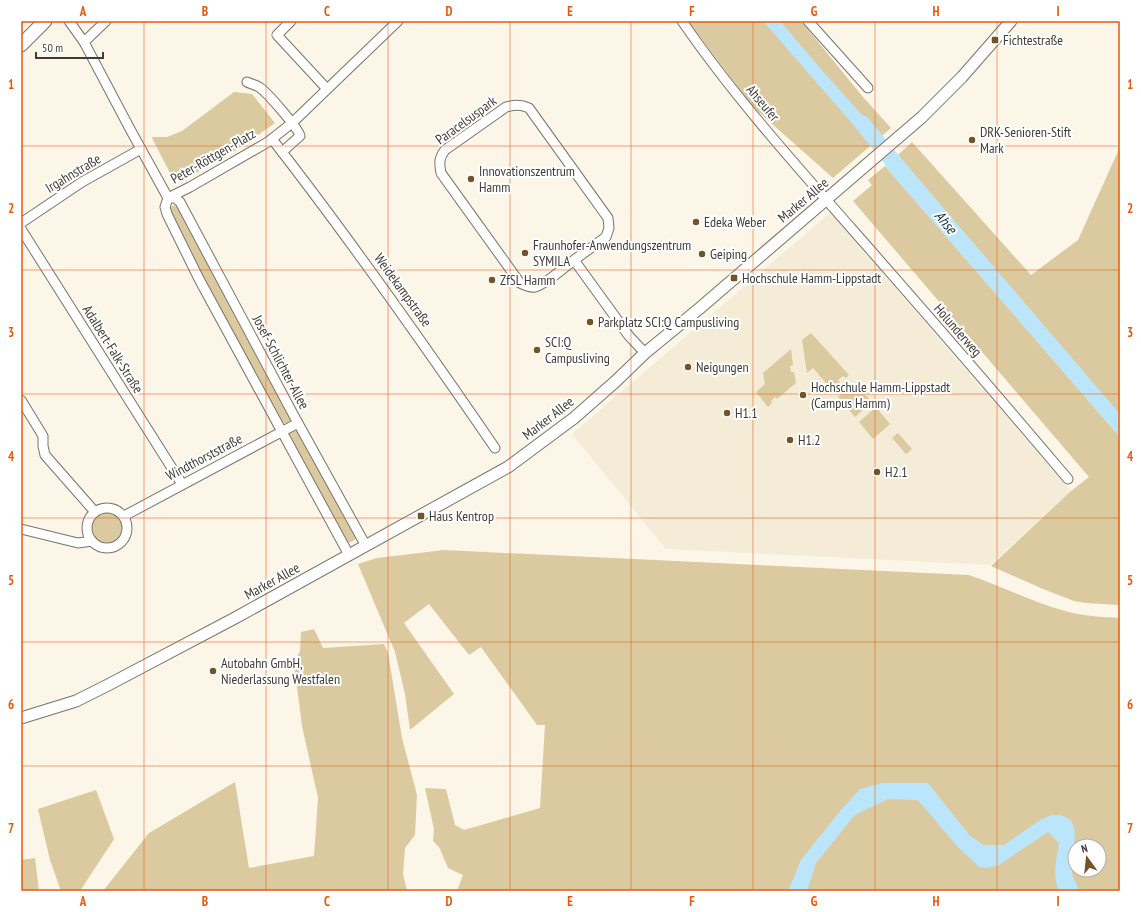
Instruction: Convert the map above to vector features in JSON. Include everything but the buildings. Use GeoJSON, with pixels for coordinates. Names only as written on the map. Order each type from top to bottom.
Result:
{"type":"FeatureCollection","features":[{"type":"Feature","properties":{"kind":"main road"},"geometry":{"type":"LineString","coordinates":[[21,45],[45,21]]}},
{"type":"Feature","properties":{"kind":"street","name":"Josef-Schlichter-Allee"},"geometry":{"type":"LineString","coordinates":[[69,21],[84,42],[168,198],[165,207],[192,265],[282,431],[355,555]]}},
{"type":"Feature","properties":{"kind":"street"},"geometry":{"type":"LineString","coordinates":[[84,42],[106,21]]}},
{"type":"Feature","properties":{"kind":"street"},"geometry":{"type":"LineString","coordinates":[[292,21],[277,35],[327,89]]}},
{"type":"Feature","properties":{"kind":"street","name":"Peter-Röttgen-Platz"},"geometry":{"type":"LineString","coordinates":[[168,198],[190,187],[272,139],[295,120],[398,21]]}},
{"type":"Feature","properties":{"kind":"street","name":"Ahseufer"},"geometry":{"type":"LineString","coordinates":[[682,21],[706,56],[826,200]]}},
{"type":"Feature","properties":{"kind":"street"},"geometry":{"type":"LineString","coordinates":[[808,21],[868,88]]}},
{"type":"Feature","properties":{"kind":"street","name":"Marker Allee"},"geometry":{"type":"LineString","coordinates":[[21,718],[76,701],[108,685],[355,555],[366,546],[508,467],[574,418],[645,354],[922,117],[962,77],[1011,21]]}},
{"type":"Feature","properties":{"kind":"street"},"geometry":{"type":"LineString","coordinates":[[247,82],[259,87],[295,120],[300,136],[282,152]]}},
{"type":"Feature","properties":{"kind":"street","name":"Paracelsuspark"},"geometry":{"type":"LineString","coordinates":[[522,105],[528,108],[608,218],[609,228],[606,237],[574,260],[542,284],[534,288],[520,283],[441,173],[439,165],[440,157],[445,150],[506,107],[522,105]]}},
{"type":"Feature","properties":{"kind":"street","name":"Peter-Röttgen-Platz"},"geometry":{"type":"LineString","coordinates":[[272,139],[282,152]]}},
{"type":"Feature","properties":{"kind":"street","name":"Irgahnstraße"},"geometry":{"type":"LineString","coordinates":[[21,223],[82,182],[141,150]]}},
{"type":"Feature","properties":{"kind":"street","name":"Weidekampstraße"},"geometry":{"type":"LineString","coordinates":[[282,152],[405,316],[495,448]]}},
{"type":"Feature","properties":{"kind":"street","name":"Josef-Schlichter-Allee"},"geometry":{"type":"LineString","coordinates":[[168,198],[175,198],[180,202],[298,423],[366,546]]}},
{"type":"Feature","properties":{"kind":"street","name":"Holunderweg"},"geometry":{"type":"LineString","coordinates":[[826,200],[1068,478]]}},
{"type":"Feature","properties":{"kind":"street","name":"Adalbert-Falk-Straße"},"geometry":{"type":"LineString","coordinates":[[21,229],[182,484]]}},
{"type":"Feature","properties":{"kind":"street"},"geometry":{"type":"LineString","coordinates":[[574,260],[629,336],[645,354]]}},
{"type":"Feature","properties":{"kind":"street"},"geometry":{"type":"LineString","coordinates":[[21,400],[43,436],[45,455],[95,512]]}},
{"type":"Feature","properties":{"kind":"street","name":"Windthorststraße"},"geometry":{"type":"LineString","coordinates":[[124,516],[298,423]]}},
{"type":"Feature","properties":{"kind":"street"},"geometry":{"type":"LineString","coordinates":[[103,508],[109,508],[118,511],[124,516],[127,529],[122,542],[109,548],[98,546],[92,541],[88,533],[88,528],[90,518],[95,512],[103,508]]}},
{"type":"Feature","properties":{"kind":"street"},"geometry":{"type":"LineString","coordinates":[[21,529],[78,543],[92,541]]}},
{"type":"Feature","properties":{"kind":"shaded area"},"geometry":{"type":"Polygon","coordinates":[[[688,21],[801,21],[863,97],[891,128],[833,178],[753,107],[688,21]]]}},
{"type":"Feature","properties":{"kind":"shaded area"},"geometry":{"type":"Polygon","coordinates":[[[234,92],[252,94],[275,123],[235,151],[191,176],[180,178],[170,173],[152,138],[167,137],[182,131],[234,92]]]}},
{"type":"Feature","properties":{"kind":"shaded area"},"geometry":{"type":"Polygon","coordinates":[[[912,142],[1031,275],[1078,240],[1120,147],[1120,418],[898,155],[912,142]]]}},
{"type":"Feature","properties":{"kind":"shaded area"},"geometry":{"type":"Polygon","coordinates":[[[885,166],[1120,437],[1120,605],[1074,601],[991,566],[1071,491],[1089,477],[853,201],[872,185],[868,180],[885,166]]]}},
{"type":"Feature","properties":{"kind":"shaded area"},"geometry":{"type":"Polygon","coordinates":[[[174,205],[178,207],[291,419],[289,423],[287,424],[281,422],[174,224],[169,208],[174,205]]]}},
{"type":"Feature","properties":{"kind":"shaded area","name":"Hochschule Hamm-Lippstadt (Campus Hamm)"},"geometry":{"type":"Polygon","coordinates":[[[830,213],[1071,491],[990,565],[666,549],[572,434],[830,213]]]}},
{"type":"Feature","properties":{"kind":"shaded area"},"geometry":{"type":"Polygon","coordinates":[[[811,333],[849,375],[846,378],[843,376],[838,380],[840,383],[832,390],[813,368],[807,373],[802,340],[811,333]]]}},
{"type":"Feature","properties":{"kind":"shaded area"},"geometry":{"type":"Polygon","coordinates":[[[791,349],[793,365],[790,366],[791,372],[794,372],[796,383],[777,399],[775,397],[768,407],[756,392],[765,384],[763,373],[791,349]]]}},
{"type":"Feature","properties":{"kind":"shaded area"},"geometry":{"type":"Polygon","coordinates":[[[855,383],[872,402],[855,417],[838,397],[855,383]]]}},
{"type":"Feature","properties":{"kind":"shaded area"},"geometry":{"type":"Polygon","coordinates":[[[876,407],[890,424],[873,439],[859,422],[876,407]]]}},
{"type":"Feature","properties":{"kind":"shaded area"},"geometry":{"type":"Polygon","coordinates":[[[290,431],[298,431],[356,539],[351,542],[346,543],[289,435],[290,431]]]}},
{"type":"Feature","properties":{"kind":"shaded area"},"geometry":{"type":"Polygon","coordinates":[[[898,433],[912,449],[906,454],[892,438],[898,433]]]}},
{"type":"Feature","properties":{"kind":"shaded area"},"geometry":{"type":"Polygon","coordinates":[[[105,512],[111,512],[121,519],[124,528],[123,534],[117,541],[111,544],[105,544],[95,537],[92,531],[92,525],[99,515],[105,512]]]}},
{"type":"Feature","properties":{"kind":"shaded area"},"geometry":{"type":"Polygon","coordinates":[[[444,550],[969,575],[1041,603],[1072,613],[1120,618],[1120,891],[457,891],[463,875],[448,868],[439,847],[433,841],[434,829],[425,788],[446,789],[455,825],[464,830],[540,808],[545,725],[537,725],[481,647],[469,655],[429,604],[404,623],[454,694],[410,730],[405,694],[395,652],[358,564],[377,558],[444,550]]]}},
{"type":"Feature","properties":{"kind":"shaded area"},"geometry":{"type":"Polygon","coordinates":[[[314,629],[323,648],[384,644],[388,653],[402,738],[417,795],[415,835],[405,848],[403,874],[407,891],[103,891],[149,833],[235,782],[249,868],[314,856],[318,798],[302,726],[294,664],[300,651],[301,632],[314,629]]]}},
{"type":"Feature","properties":{"kind":"shaded area"},"geometry":{"type":"Polygon","coordinates":[[[96,790],[114,839],[80,891],[61,891],[50,860],[38,809],[96,790]]]}},
{"type":"Feature","properties":{"kind":"shaded area"},"geometry":{"type":"Polygon","coordinates":[[[35,858],[39,891],[21,891],[21,860],[35,858]]]}},
{"type":"Feature","properties":{"kind":"water"},"geometry":{"type":"Polygon","coordinates":[[[763,21],[780,21],[880,135],[870,144],[763,21]]]}},
{"type":"Feature","properties":{"kind":"water"},"geometry":{"type":"Polygon","coordinates":[[[898,155],[1120,414],[1120,437],[885,166],[898,155]]]}},
{"type":"Feature","properties":{"kind":"water"},"geometry":{"type":"Polygon","coordinates":[[[882,783],[928,783],[970,836],[984,845],[1004,845],[1040,820],[1051,815],[1061,815],[1071,820],[1075,831],[1075,838],[1067,838],[1067,878],[1074,878],[1079,890],[1084,891],[1060,891],[1057,886],[1055,874],[1059,843],[1048,832],[999,865],[987,868],[979,867],[957,846],[918,800],[888,799],[855,815],[816,863],[807,891],[788,891],[801,860],[860,789],[882,783]]]}},
{"type":"Feature","properties":{"kind":"waterway","name":"Ahse"},"geometry":{"type":"LineString","coordinates":[[862,123],[905,176]]}},
{"type":"Feature","properties":{"kind":"place","name":"Fichtestraße"},"geometry":{"type":"Point","coordinates":[995,40]}},
{"type":"Feature","properties":{"kind":"place","name":"DRK-Senioren-Stift Mark"},"geometry":{"type":"Point","coordinates":[972,140]}},
{"type":"Feature","properties":{"kind":"place","name":"Innovationszentrum Hamm"},"geometry":{"type":"Point","coordinates":[471,179]}},
{"type":"Feature","properties":{"kind":"place","name":"Edeka Weber"},"geometry":{"type":"Point","coordinates":[696,222]}},
{"type":"Feature","properties":{"kind":"place","name":"Fraunhofer-Anwendungszentrum SYMILA"},"geometry":{"type":"Point","coordinates":[525,253]}},
{"type":"Feature","properties":{"kind":"place","name":"Geiping"},"geometry":{"type":"Point","coordinates":[702,254]}},
{"type":"Feature","properties":{"kind":"place","name":"Hochschule Hamm-Lippstadt"},"geometry":{"type":"Point","coordinates":[734,278]}},
{"type":"Feature","properties":{"kind":"place","name":"ZfSL Hamm"},"geometry":{"type":"Point","coordinates":[492,280]}},
{"type":"Feature","properties":{"kind":"place","name":"Parkplatz SCI:Q Campusliving"},"geometry":{"type":"Point","coordinates":[590,322]}},
{"type":"Feature","properties":{"kind":"place","name":"SCI:Q Campusliving"},"geometry":{"type":"Point","coordinates":[537,350]}},
{"type":"Feature","properties":{"kind":"place","name":"Neigungen"},"geometry":{"type":"Point","coordinates":[688,367]}},
{"type":"Feature","properties":{"kind":"place","name":"Hochschule Hamm-Lippstadt (Campus Hamm)"},"geometry":{"type":"Point","coordinates":[803,395]}},
{"type":"Feature","properties":{"kind":"place","name":"H1.1"},"geometry":{"type":"Point","coordinates":[727,413]}},
{"type":"Feature","properties":{"kind":"place","name":"H1.2"},"geometry":{"type":"Point","coordinates":[790,440]}},
{"type":"Feature","properties":{"kind":"place","name":"H2.1"},"geometry":{"type":"Point","coordinates":[877,472]}},
{"type":"Feature","properties":{"kind":"place","name":"Haus Kentrop"},"geometry":{"type":"Point","coordinates":[421,516]}},
{"type":"Feature","properties":{"kind":"place","name":"Autobahn GmbH, Niederlassung Westfalen"},"geometry":{"type":"Point","coordinates":[213,671]}}]}
